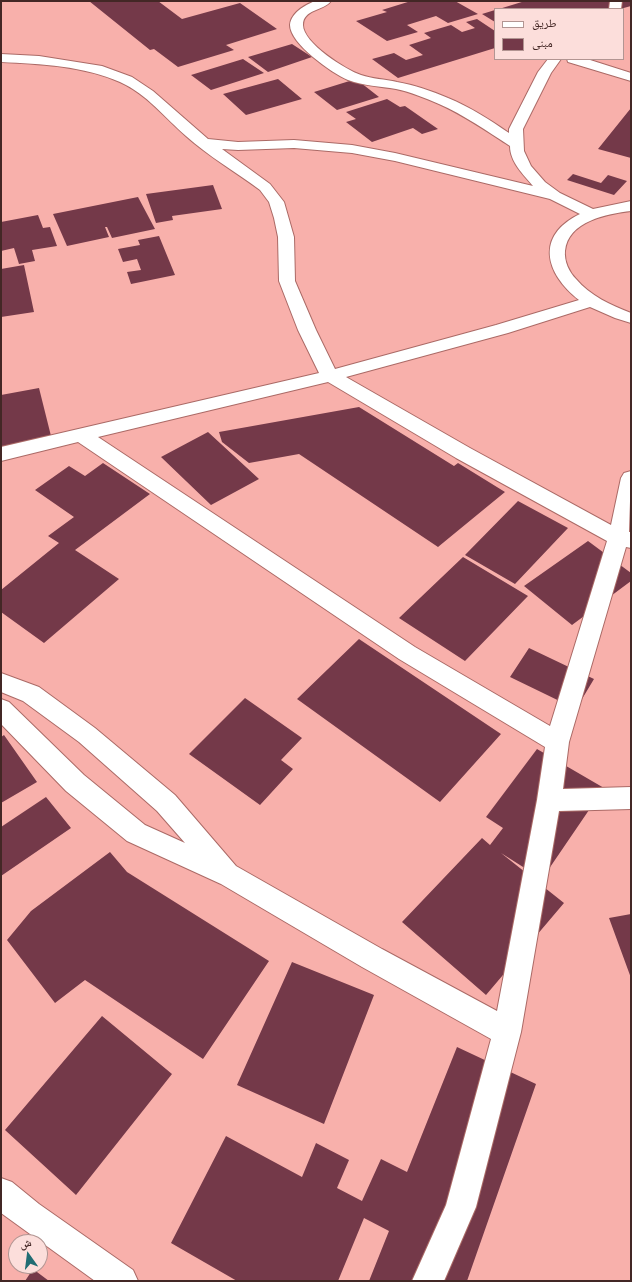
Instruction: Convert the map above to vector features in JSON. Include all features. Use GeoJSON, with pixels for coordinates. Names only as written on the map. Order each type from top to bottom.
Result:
{"type":"FeatureCollection","features":[{"type":"Feature","properties":{"kind":"street"},"geometry":{"type":"LineString","coordinates":[[325,1],[316,4],[301,15],[296,24],[296,31],[306,45],[349,75],[361,80],[408,88],[444,102],[472,116],[517,144]]}},
{"type":"Feature","properties":{"kind":"street"},"geometry":{"type":"LineString","coordinates":[[1,58],[39,60],[102,70],[127,80],[148,94],[204,143],[265,187],[276,202],[282,218],[286,237],[287,281],[307,330],[330,376],[463,453],[625,539]]}},
{"type":"Feature","properties":{"kind":"street"},"geometry":{"type":"LineString","coordinates":[[554,60],[545,72],[516,129],[517,151],[524,167],[540,185],[555,196],[591,214]]}},
{"type":"Feature","properties":{"kind":"street"},"geometry":{"type":"LineString","coordinates":[[576,60],[631,77]]}},
{"type":"Feature","properties":{"kind":"street"},"geometry":{"type":"LineString","coordinates":[[204,143],[238,146],[294,144],[352,149],[395,157],[555,196]]}},
{"type":"Feature","properties":{"kind":"street"},"geometry":{"type":"LineString","coordinates":[[631,206],[617,207],[591,214],[570,227],[558,244],[558,263],[569,283],[592,301],[631,318]]}},
{"type":"Feature","properties":{"kind":"street"},"geometry":{"type":"LineString","coordinates":[[1,454],[330,376],[502,329],[592,301]]}},
{"type":"Feature","properties":{"kind":"street"},"geometry":{"type":"LineString","coordinates":[[81,435],[407,653],[557,742]]}},
{"type":"Feature","properties":{"kind":"street"},"geometry":{"type":"LineString","coordinates":[[428,1281],[461,1207],[507,1032],[549,800],[557,742],[625,539],[631,478]]}},
{"type":"Feature","properties":{"kind":"street"},"geometry":{"type":"LineString","coordinates":[[1,682],[31,694],[94,741],[166,803],[230,876]]}},
{"type":"Feature","properties":{"kind":"street"},"geometry":{"type":"LineString","coordinates":[[1,709],[75,783],[136,833],[230,876],[372,958],[507,1032]]}},
{"type":"Feature","properties":{"kind":"street"},"geometry":{"type":"LineString","coordinates":[[549,800],[631,798]]}},
{"type":"Feature","properties":{"kind":"street"},"geometry":{"type":"LineString","coordinates":[[1,1193],[28,1215],[122,1281]]}},
{"type":"Feature","properties":{"kind":"building"},"geometry":{"type":"Polygon","coordinates":[[[89,1],[158,1],[182,19],[240,3],[277,29],[226,45],[234,50],[178,67],[154,49],[150,50],[89,1]]]}},
{"type":"Feature","properties":{"kind":"building"},"geometry":{"type":"Polygon","coordinates":[[[411,1],[455,1],[478,14],[448,23],[436,16],[407,25],[418,32],[387,41],[356,21],[387,12],[382,10],[411,1]]]}},
{"type":"Feature","properties":{"kind":"building"},"geometry":{"type":"Polygon","coordinates":[[[525,1],[631,1],[631,6],[624,8],[502,8],[525,1]]]}},
{"type":"Feature","properties":{"kind":"building"},"geometry":{"type":"Polygon","coordinates":[[[494,10],[494,21],[482,14],[494,10]]]}},
{"type":"Feature","properties":{"kind":"building"},"geometry":{"type":"Polygon","coordinates":[[[477,19],[494,30],[494,48],[398,78],[372,59],[394,53],[406,60],[423,55],[409,45],[431,38],[424,33],[451,25],[462,32],[475,28],[466,22],[477,19]]]}},
{"type":"Feature","properties":{"kind":"building"},"geometry":{"type":"Polygon","coordinates":[[[292,44],[312,57],[268,72],[248,57],[292,44]]]}},
{"type":"Feature","properties":{"kind":"building"},"geometry":{"type":"Polygon","coordinates":[[[243,59],[264,73],[211,90],[191,75],[243,59]]]}},
{"type":"Feature","properties":{"kind":"building"},"geometry":{"type":"Polygon","coordinates":[[[278,79],[302,99],[246,115],[223,94],[278,79]]]}},
{"type":"Feature","properties":{"kind":"building"},"geometry":{"type":"Polygon","coordinates":[[[356,79],[379,97],[337,110],[314,92],[356,79]]]}},
{"type":"Feature","properties":{"kind":"building"},"geometry":{"type":"Polygon","coordinates":[[[387,99],[400,107],[405,106],[438,129],[422,134],[413,128],[372,142],[346,122],[356,119],[346,112],[387,99]]]}},
{"type":"Feature","properties":{"kind":"building"},"geometry":{"type":"Polygon","coordinates":[[[631,108],[631,158],[598,149],[631,108]]]}},
{"type":"Feature","properties":{"kind":"building"},"geometry":{"type":"Polygon","coordinates":[[[573,174],[601,183],[608,175],[627,181],[614,195],[567,180],[573,174]]]}},
{"type":"Feature","properties":{"kind":"building"},"geometry":{"type":"Polygon","coordinates":[[[213,185],[222,209],[172,216],[173,220],[156,223],[146,194],[213,185]]]}},
{"type":"Feature","properties":{"kind":"building"},"geometry":{"type":"Polygon","coordinates":[[[138,197],[155,229],[112,238],[107,227],[105,227],[109,237],[67,246],[53,214],[138,197]]]}},
{"type":"Feature","properties":{"kind":"building"},"geometry":{"type":"Polygon","coordinates":[[[38,215],[43,228],[50,227],[57,246],[32,250],[35,261],[19,264],[14,248],[1,251],[1,222],[38,215]]]}},
{"type":"Feature","properties":{"kind":"building"},"geometry":{"type":"Polygon","coordinates":[[[159,236],[175,275],[131,284],[127,272],[141,270],[137,259],[123,262],[118,249],[140,245],[138,240],[159,236]]]}},
{"type":"Feature","properties":{"kind":"building"},"geometry":{"type":"Polygon","coordinates":[[[24,265],[34,312],[1,317],[1,269],[24,265]]]}},
{"type":"Feature","properties":{"kind":"building"},"geometry":{"type":"Polygon","coordinates":[[[39,388],[54,448],[1,459],[1,395],[39,388]]]}},
{"type":"Feature","properties":{"kind":"building"},"geometry":{"type":"Polygon","coordinates":[[[359,407],[454,466],[458,463],[505,492],[438,547],[299,454],[249,463],[222,442],[219,432],[359,407]]]}},
{"type":"Feature","properties":{"kind":"building"},"geometry":{"type":"Polygon","coordinates":[[[208,432],[259,479],[211,505],[161,457],[208,432]]]}},
{"type":"Feature","properties":{"kind":"building"},"geometry":{"type":"Polygon","coordinates":[[[103,463],[150,494],[75,550],[119,579],[44,643],[1,612],[1,590],[59,543],[48,536],[74,517],[35,490],[69,466],[85,476],[103,463]]]}},
{"type":"Feature","properties":{"kind":"building"},"geometry":{"type":"Polygon","coordinates":[[[518,501],[568,528],[515,584],[465,555],[518,501]]]}},
{"type":"Feature","properties":{"kind":"building"},"geometry":{"type":"Polygon","coordinates":[[[588,541],[631,573],[631,581],[572,625],[524,586],[588,541]]]}},
{"type":"Feature","properties":{"kind":"building"},"geometry":{"type":"Polygon","coordinates":[[[463,557],[528,596],[465,661],[399,618],[463,557]]]}},
{"type":"Feature","properties":{"kind":"building"},"geometry":{"type":"Polygon","coordinates":[[[359,639],[501,734],[440,802],[297,699],[359,639]]]}},
{"type":"Feature","properties":{"kind":"building"},"geometry":{"type":"Polygon","coordinates":[[[529,648],[594,679],[576,709],[510,677],[529,648]]]}},
{"type":"Feature","properties":{"kind":"building"},"geometry":{"type":"Polygon","coordinates":[[[245,698],[302,738],[281,760],[293,769],[260,805],[189,754],[245,698]]]}},
{"type":"Feature","properties":{"kind":"building"},"geometry":{"type":"Polygon","coordinates":[[[4,735],[37,782],[1,803],[1,737],[4,735]]]}},
{"type":"Feature","properties":{"kind":"building"},"geometry":{"type":"Polygon","coordinates":[[[537,749],[604,788],[542,879],[501,853],[564,903],[486,995],[402,922],[482,838],[490,845],[503,828],[486,817],[537,749]]]}},
{"type":"Feature","properties":{"kind":"building"},"geometry":{"type":"Polygon","coordinates":[[[46,797],[71,828],[1,876],[1,827],[46,797]]]}},
{"type":"Feature","properties":{"kind":"building"},"geometry":{"type":"Polygon","coordinates":[[[110,852],[127,872],[269,961],[203,1059],[85,980],[55,1003],[7,940],[31,911],[110,852]]]}},
{"type":"Feature","properties":{"kind":"building"},"geometry":{"type":"Polygon","coordinates":[[[631,914],[631,978],[609,918],[631,914]]]}},
{"type":"Feature","properties":{"kind":"building"},"geometry":{"type":"Polygon","coordinates":[[[292,962],[374,995],[324,1124],[237,1085],[292,962]]]}},
{"type":"Feature","properties":{"kind":"building"},"geometry":{"type":"Polygon","coordinates":[[[102,1016],[172,1074],[76,1195],[5,1130],[102,1016]]]}},
{"type":"Feature","properties":{"kind":"building"},"geometry":{"type":"Polygon","coordinates":[[[457,1047],[536,1084],[467,1281],[369,1281],[389,1231],[364,1218],[338,1281],[237,1281],[171,1243],[226,1136],[302,1177],[316,1143],[349,1160],[337,1188],[362,1201],[381,1159],[407,1172],[457,1047]]]}},
{"type":"Feature","properties":{"kind":"building"},"geometry":{"type":"Polygon","coordinates":[[[30,1274],[40,1274],[49,1281],[25,1281],[30,1274]]]}}]}
